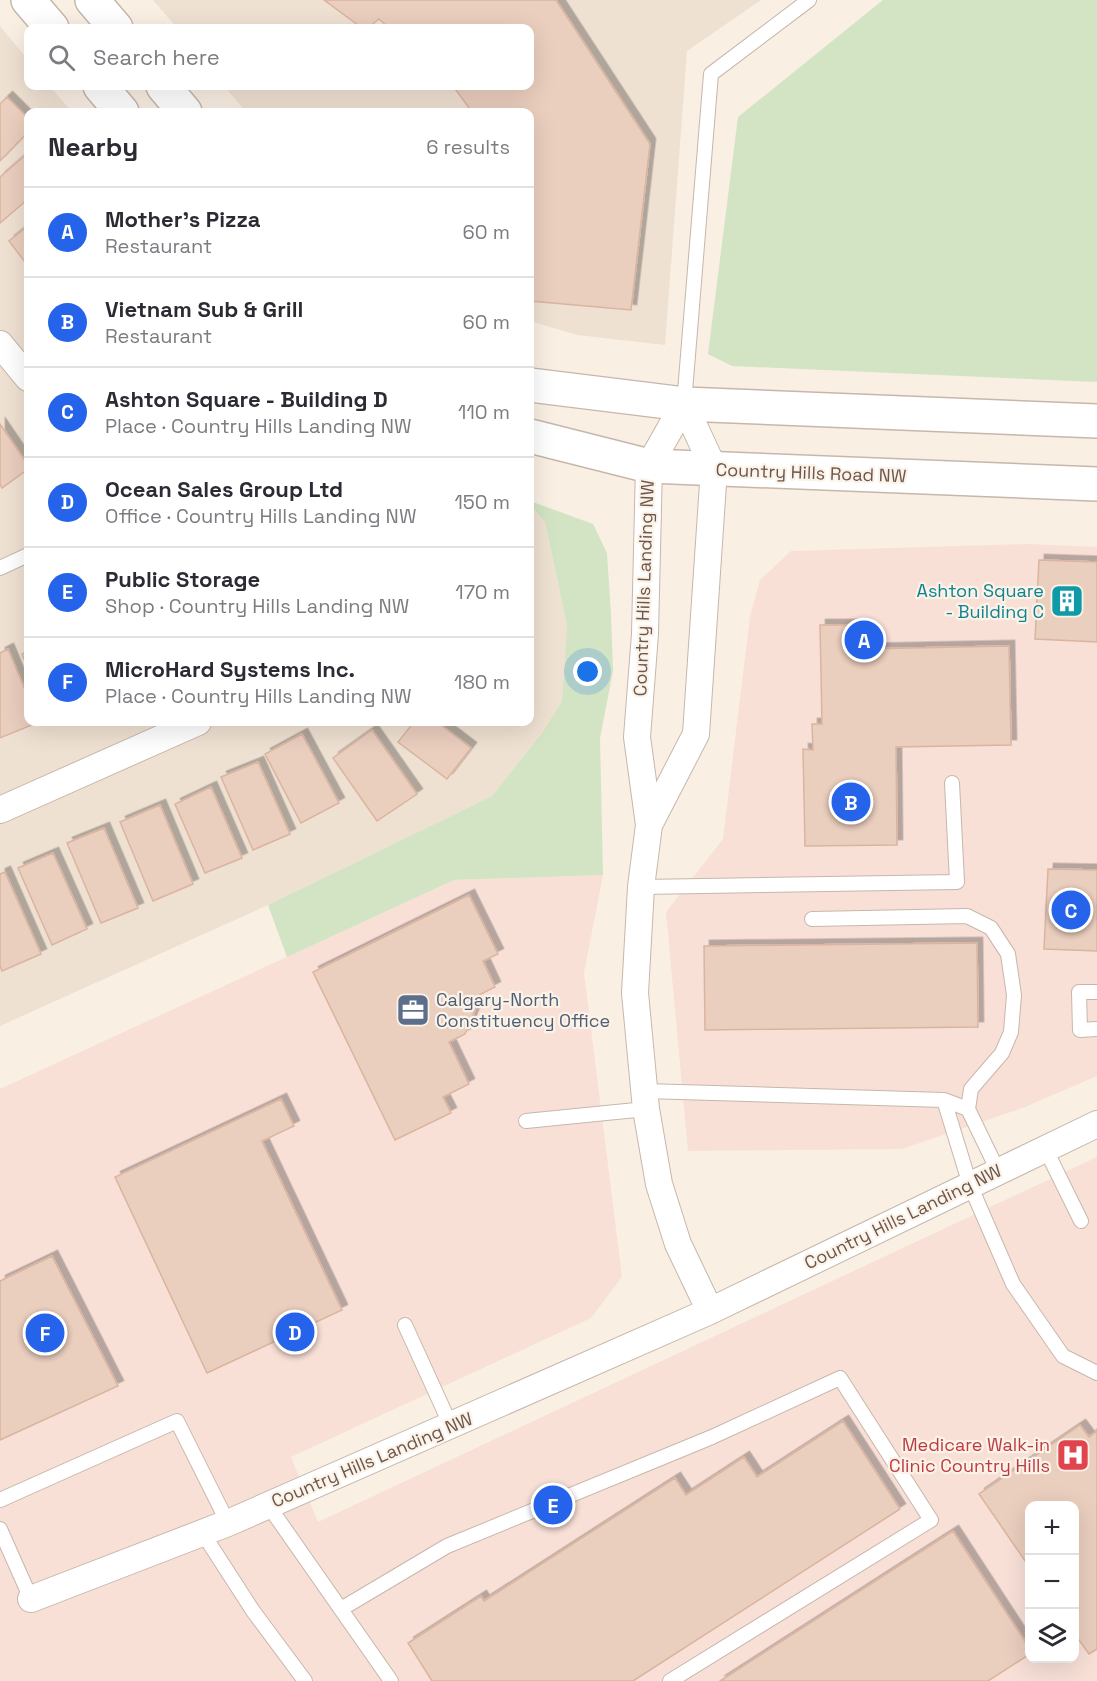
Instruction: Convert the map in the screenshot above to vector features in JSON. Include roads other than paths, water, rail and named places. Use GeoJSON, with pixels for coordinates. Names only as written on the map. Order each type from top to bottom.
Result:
{"type":"FeatureCollection","features":[{"type":"Feature","properties":{"kind":"street"},"geometry":{"type":"LineString","coordinates":[[28,0],[49,24]]}},
{"type":"Feature","properties":{"kind":"street"},"geometry":{"type":"LineString","coordinates":[[92,0],[113,24]]}},
{"type":"Feature","properties":{"kind":"street"},"geometry":{"type":"LineString","coordinates":[[103,90],[119,108]]}},
{"type":"Feature","properties":{"kind":"street"},"geometry":{"type":"LineString","coordinates":[[166,90],[182,108]]}},
{"type":"Feature","properties":{"kind":"street"},"geometry":{"type":"LineString","coordinates":[[0,344],[24,373]]}},
{"type":"Feature","properties":{"kind":"street"},"geometry":{"type":"LineString","coordinates":[[534,385],[684,404],[1097,421]]}},
{"type":"Feature","properties":{"kind":"street","name":"Country Hills Landing NW"},"geometry":{"type":"LineString","coordinates":[[684,404],[649,466],[645,634],[637,737],[649,825],[641,887],[635,993],[646,1100],[659,1184],[678,1244],[710,1311]]}},
{"type":"Feature","properties":{"kind":"street","name":"Country Hills Landing NW"},"geometry":{"type":"LineString","coordinates":[[649,825],[696,734],[714,468],[684,404]]}},
{"type":"Feature","properties":{"kind":"street","name":"Country Hills Road NW"},"geometry":{"type":"LineString","coordinates":[[534,437],[649,466],[1097,484]]}},
{"type":"Feature","properties":{"kind":"street"},"geometry":{"type":"LineString","coordinates":[[0,810],[189,726]]}},
{"type":"Feature","properties":{"kind":"street","name":"Country Hills Landing NW"},"geometry":{"type":"LineString","coordinates":[[31,1599],[228,1523],[710,1311],[1097,1124]]}},
{"type":"Feature","properties":{"kind":"lane"},"geometry":{"type":"LineString","coordinates":[[684,404],[711,74],[809,0]]}},
{"type":"Feature","properties":{"kind":"lane"},"geometry":{"type":"LineString","coordinates":[[0,568],[24,557]]}},
{"type":"Feature","properties":{"kind":"lane"},"geometry":{"type":"LineString","coordinates":[[641,887],[957,882],[952,783]]}},
{"type":"Feature","properties":{"kind":"lane"},"geometry":{"type":"LineString","coordinates":[[812,919],[967,916],[991,928],[1008,954],[1014,995],[1011,1032],[1002,1053],[971,1089],[968,1109],[998,1171]]}},
{"type":"Feature","properties":{"kind":"lane"},"geometry":{"type":"LineString","coordinates":[[1097,992],[1080,992],[1080,1029],[1097,1029]]}},
{"type":"Feature","properties":{"kind":"lane"},"geometry":{"type":"LineString","coordinates":[[526,1121],[646,1100],[944,1101],[968,1109]]}},
{"type":"Feature","properties":{"kind":"lane"},"geometry":{"type":"LineString","coordinates":[[944,1101],[970,1185],[1013,1284],[1063,1356],[1097,1373]]}},
{"type":"Feature","properties":{"kind":"lane"},"geometry":{"type":"LineString","coordinates":[[1046,1148],[1081,1221]]}},
{"type":"Feature","properties":{"kind":"lane"},"geometry":{"type":"LineString","coordinates":[[405,1325],[451,1426]]}},
{"type":"Feature","properties":{"kind":"lane"},"geometry":{"type":"LineString","coordinates":[[341,1609],[447,1546],[701,1441],[840,1378],[931,1520],[670,1681]]}},
{"type":"Feature","properties":{"kind":"lane"},"geometry":{"type":"LineString","coordinates":[[0,1500],[177,1421],[228,1523]]}},
{"type":"Feature","properties":{"kind":"lane"},"geometry":{"type":"LineString","coordinates":[[267,1505],[391,1681]]}},
{"type":"Feature","properties":{"kind":"lane"},"geometry":{"type":"LineString","coordinates":[[0,1529],[31,1599]]}},
{"type":"Feature","properties":{"kind":"lane"},"geometry":{"type":"LineString","coordinates":[[202,1532],[253,1611],[305,1681]]}},
{"type":"Feature","properties":{"kind":"place","name":"Ashton Square - Building C"},"geometry":{"type":"Point","coordinates":[1067,601]}},
{"type":"Feature","properties":{"kind":"place","name":"Mother's Pizza"},"geometry":{"type":"Point","coordinates":[864,640]}},
{"type":"Feature","properties":{"kind":"place","name":"Vietnam Sub & Grill"},"geometry":{"type":"Point","coordinates":[851,802]}},
{"type":"Feature","properties":{"kind":"place","name":"Ashton Square - Building D"},"geometry":{"type":"Point","coordinates":[1071,910]}},
{"type":"Feature","properties":{"kind":"place","name":"Calgary-North Constituency Office"},"geometry":{"type":"Point","coordinates":[413,1010]}},
{"type":"Feature","properties":{"kind":"place","name":"Ocean Sales Group Ltd"},"geometry":{"type":"Point","coordinates":[295,1332]}},
{"type":"Feature","properties":{"kind":"place","name":"MicroHard Systems Inc."},"geometry":{"type":"Point","coordinates":[45,1333]}},
{"type":"Feature","properties":{"kind":"place","name":"Medicare Walk-in Clinic Country Hills"},"geometry":{"type":"Point","coordinates":[1073,1455]}},
{"type":"Feature","properties":{"kind":"place","name":"Public Storage"},"geometry":{"type":"Point","coordinates":[553,1505]}}]}
